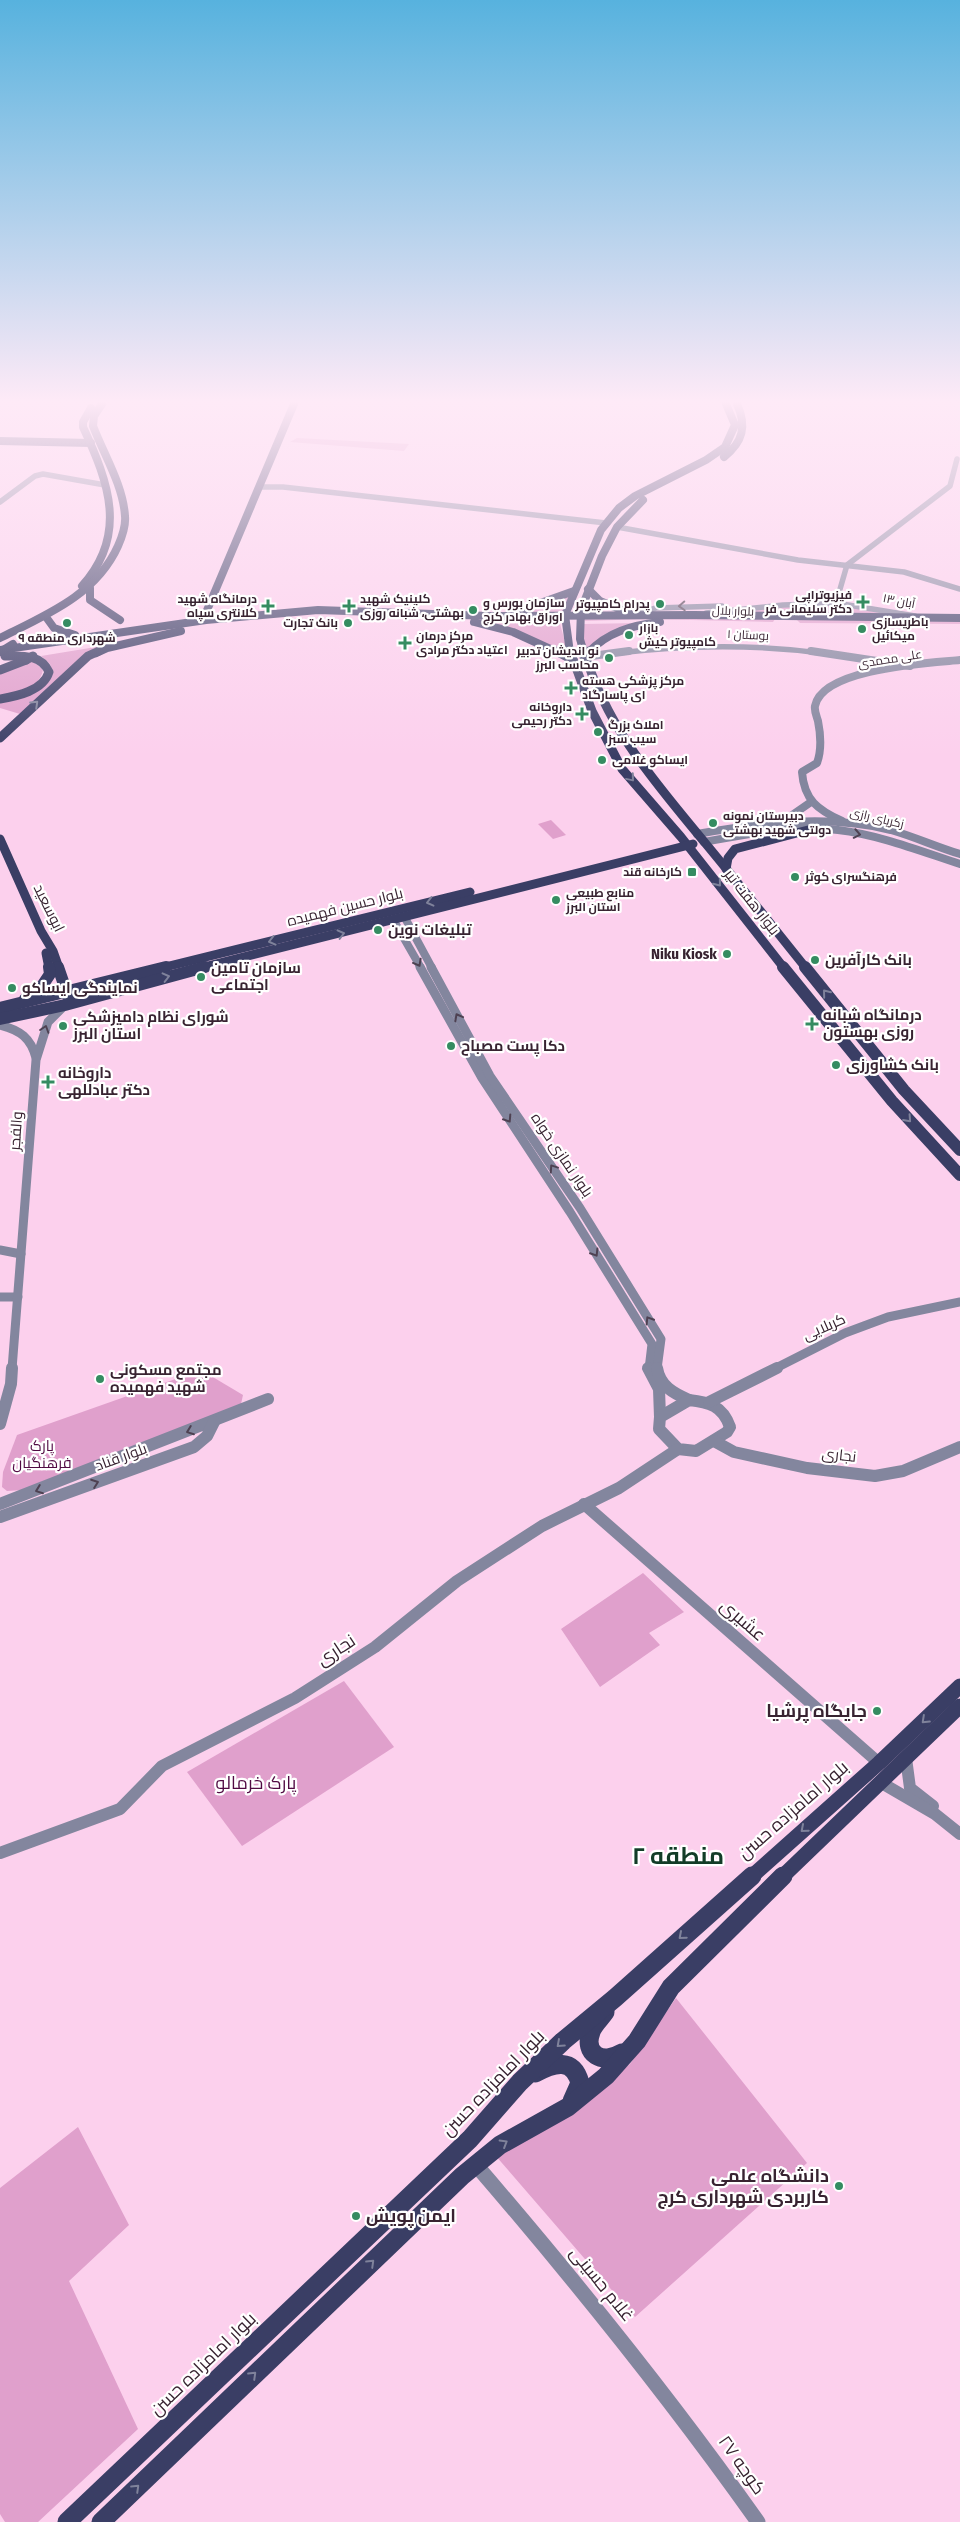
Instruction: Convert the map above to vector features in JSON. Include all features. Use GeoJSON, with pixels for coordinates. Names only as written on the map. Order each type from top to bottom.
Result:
{"type":"FeatureCollection","features":[{"type":"Feature","properties":{"kind":"main road"},"geometry":{"type":"LineString","coordinates":[[0,630],[66,596],[90,579],[105,550],[110,522]]}},
{"type":"Feature","properties":{"kind":"main road"},"geometry":{"type":"LineString","coordinates":[[2,648],[55,609],[90,588],[99,580],[114,557],[124,522]]}},
{"type":"Feature","properties":{"kind":"main road"},"geometry":{"type":"LineString","coordinates":[[205,615],[244,522]]}},
{"type":"Feature","properties":{"kind":"main road"},"geometry":{"type":"LineString","coordinates":[[579,619],[588,589],[600,560],[621,522]]}},
{"type":"Feature","properties":{"kind":"main road"},"geometry":{"type":"LineString","coordinates":[[565,619],[574,590],[606,523]]}},
{"type":"Feature","properties":{"kind":"main road"},"geometry":{"type":"LineString","coordinates":[[588,560],[592,563],[600,560]]}},
{"type":"Feature","properties":{"kind":"main road"},"geometry":{"type":"LineString","coordinates":[[90,588],[90,600],[120,620]]}},
{"type":"Feature","properties":{"kind":"main road"},"geometry":{"type":"LineString","coordinates":[[588,589],[600,601],[633,615]]}},
{"type":"Feature","properties":{"kind":"main road"},"geometry":{"type":"LineString","coordinates":[[490,616],[520,611],[574,590]]}},
{"type":"Feature","properties":{"kind":"main road"},"geometry":{"type":"LineString","coordinates":[[2,648],[55,609]]}},
{"type":"Feature","properties":{"kind":"main road"},"geometry":{"type":"LineString","coordinates":[[2,648],[48,644],[206,620],[299,611]]}},
{"type":"Feature","properties":{"kind":"main road"},"geometry":{"type":"LineString","coordinates":[[2,648],[30,639],[75,635],[205,615],[299,611],[347,614],[565,619]]}},
{"type":"Feature","properties":{"kind":"main road"},"geometry":{"type":"LineString","coordinates":[[2,648],[51,650],[207,624],[347,614]]}},
{"type":"Feature","properties":{"kind":"main road","name":"بلوار بلال"},"geometry":{"type":"LineString","coordinates":[[579,619],[633,615],[694,614],[960,626]]}},
{"type":"Feature","properties":{"kind":"main road"},"geometry":{"type":"LineString","coordinates":[[386,615],[469,621],[565,619]]}},
{"type":"Feature","properties":{"kind":"main road"},"geometry":{"type":"LineString","coordinates":[[46,617],[48,625],[53,629],[75,635]]}},
{"type":"Feature","properties":{"kind":"main road","name":"بلوار بلال"},"geometry":{"type":"LineString","coordinates":[[565,619],[668,621],[960,618]]}},
{"type":"Feature","properties":{"kind":"main road"},"geometry":{"type":"LineString","coordinates":[[0,670],[30,658],[181,631],[274,619]]}},
{"type":"Feature","properties":{"kind":"main road","name":"بلوار هفت تیر"},"geometry":{"type":"LineString","coordinates":[[565,619],[573,660],[600,729],[622,768],[684,842],[821,1016],[892,1101],[960,1175]]}},
{"type":"Feature","properties":{"kind":"main road","name":"بلوار هفت تیر"},"geometry":{"type":"LineString","coordinates":[[579,619],[584,657],[592,683],[649,777],[701,838],[898,1082],[960,1150]]}},
{"type":"Feature","properties":{"kind":"main road"},"geometry":{"type":"LineString","coordinates":[[469,621],[508,628],[573,660]]}},
{"type":"Feature","properties":{"kind":"main road"},"geometry":{"type":"LineString","coordinates":[[584,657],[598,642],[623,628],[635,624],[668,621]]}},
{"type":"Feature","properties":{"kind":"main road"},"geometry":{"type":"LineString","coordinates":[[0,738],[88,656],[107,648],[181,631]]}},
{"type":"Feature","properties":{"kind":"main road"},"geometry":{"type":"LineString","coordinates":[[0,699],[19,696],[33,690],[45,680],[48,670],[46,665],[34,659],[2,648]]}},
{"type":"Feature","properties":{"kind":"main road"},"geometry":{"type":"LineString","coordinates":[[726,869],[728,858],[735,850],[812,829]]}},
{"type":"Feature","properties":{"kind":"main road","name":"بلوار حسین فهمیده"},"geometry":{"type":"LineString","coordinates":[[0,1008],[701,838]]}},
{"type":"Feature","properties":{"kind":"main road","name":"ابوسعید"},"geometry":{"type":"LineString","coordinates":[[0,839],[41,931],[47,939],[68,992]]}},
{"type":"Feature","properties":{"kind":"main road","name":"بلوار حسین فهمیده"},"geometry":{"type":"LineString","coordinates":[[0,1019],[65,1005],[154,980],[405,918],[684,842]]}},
{"type":"Feature","properties":{"kind":"main road"},"geometry":{"type":"LineString","coordinates":[[19,1004],[40,988],[50,974],[41,931]]}},
{"type":"Feature","properties":{"kind":"main road"},"geometry":{"type":"LineString","coordinates":[[61,972],[70,981],[98,984]]}},
{"type":"Feature","properties":{"kind":"main road"},"geometry":{"type":"LineString","coordinates":[[65,1005],[70,998],[68,992]]}},
{"type":"Feature","properties":{"kind":"main road"},"geometry":{"type":"LineString","coordinates":[[879,1085],[889,1088],[897,1085],[898,1082]]}},
{"type":"Feature","properties":{"kind":"main road"},"geometry":{"type":"LineString","coordinates":[[892,1101],[899,1094],[910,1096]]}},
{"type":"Feature","properties":{"kind":"main road","name":"بلوار امامزاده حسن"},"geometry":{"type":"LineString","coordinates":[[67,2522],[470,2139],[520,2082],[562,2041],[615,1998],[879,1762],[960,1686]]}},
{"type":"Feature","properties":{"kind":"main road"},"geometry":{"type":"LineString","coordinates":[[101,2522],[476,2165],[500,2145],[568,2107],[606,2076],[637,2041],[671,1987],[960,1706]]}},
{"type":"Feature","properties":{"kind":"main road"},"geometry":{"type":"LineString","coordinates":[[615,1998],[588,2037],[593,2051],[602,2060],[611,2060],[637,2041]]}},
{"type":"Feature","properties":{"kind":"main road"},"geometry":{"type":"LineString","coordinates":[[520,2082],[547,2067],[560,2063],[568,2065],[577,2074],[580,2083],[577,2093],[568,2107]]}},
{"type":"Feature","properties":{"kind":"street"},"geometry":{"type":"LineString","coordinates":[[572,522],[606,523]]}},
{"type":"Feature","properties":{"kind":"street"},"geometry":{"type":"LineString","coordinates":[[836,603],[847,565],[903,522]]}},
{"type":"Feature","properties":{"kind":"street"},"geometry":{"type":"LineString","coordinates":[[584,523],[602,530]]}},
{"type":"Feature","properties":{"kind":"street"},"geometry":{"type":"LineString","coordinates":[[617,527],[660,537],[730,546],[809,561],[903,572],[960,589]]}},
{"type":"Feature","properties":{"kind":"street","name":"۱۳ آبان"},"geometry":{"type":"LineString","coordinates":[[694,614],[783,605],[836,603],[928,618]]}},
{"type":"Feature","properties":{"kind":"street"},"geometry":{"type":"LineString","coordinates":[[633,615],[645,610],[684,606],[783,605]]}},
{"type":"Feature","properties":{"kind":"street","name":"بوستان ۱"},"geometry":{"type":"LineString","coordinates":[[584,657],[672,647],[732,645],[783,649],[910,666]]}},
{"type":"Feature","properties":{"kind":"street","name":"علی محمدی"},"geometry":{"type":"LineString","coordinates":[[811,802],[802,788],[802,772],[817,763],[819,757],[821,737],[814,708],[817,700],[827,690],[858,674],[960,660]]}},
{"type":"Feature","properties":{"kind":"street"},"geometry":{"type":"LineString","coordinates":[[783,820],[811,802],[823,812],[842,821]]}},
{"type":"Feature","properties":{"kind":"street","name":"زکریای رازی"},"geometry":{"type":"LineString","coordinates":[[701,838],[746,825],[783,820],[842,821],[882,828],[960,854]]}},
{"type":"Feature","properties":{"kind":"street"},"geometry":{"type":"LineString","coordinates":[[746,825],[742,830],[752,834]]}},
{"type":"Feature","properties":{"kind":"street","name":"زکریای رازی"},"geometry":{"type":"LineString","coordinates":[[701,838],[812,829],[836,830],[873,837],[960,864]]}},
{"type":"Feature","properties":{"kind":"street","name":"بلوار نمازی خواه"},"geometry":{"type":"LineString","coordinates":[[405,918],[490,1076],[580,1208],[661,1339],[656,1364],[661,1381],[674,1395],[689,1400]]}},
{"type":"Feature","properties":{"kind":"street","name":"بلوار نمازی خواه"},"geometry":{"type":"LineString","coordinates":[[394,920],[482,1078],[570,1212],[652,1344],[648,1367],[659,1389],[660,1416]]}},
{"type":"Feature","properties":{"kind":"street"},"geometry":{"type":"LineString","coordinates":[[36,1060],[48,1022],[65,1005]]}},
{"type":"Feature","properties":{"kind":"street"},"geometry":{"type":"LineString","coordinates":[[0,1025],[17,1030],[27,1036],[34,1047],[36,1060]]}},
{"type":"Feature","properties":{"kind":"street","name":"والفجر"},"geometry":{"type":"LineString","coordinates":[[0,1424],[11,1384],[36,1060]]}},
{"type":"Feature","properties":{"kind":"street"},"geometry":{"type":"LineString","coordinates":[[0,1250],[21,1254]]}},
{"type":"Feature","properties":{"kind":"street"},"geometry":{"type":"LineString","coordinates":[[0,1296],[18,1297]]}},
{"type":"Feature","properties":{"kind":"street","name":"کربلایی"},"geometry":{"type":"LineString","coordinates":[[709,1402],[845,1334],[888,1317],[960,1302]]}},
{"type":"Feature","properties":{"kind":"street","name":"بلوار قناد"},"geometry":{"type":"LineString","coordinates":[[0,1504],[214,1422],[268,1399]]}},
{"type":"Feature","properties":{"kind":"street"},"geometry":{"type":"LineString","coordinates":[[689,1400],[709,1402],[727,1418],[730,1427],[714,1441],[696,1451],[678,1449],[659,1429],[660,1416],[689,1400]]}},
{"type":"Feature","properties":{"kind":"street","name":"بلوار قناد"},"geometry":{"type":"LineString","coordinates":[[0,1517],[194,1447],[207,1436],[214,1422]]}},
{"type":"Feature","properties":{"kind":"street","name":"نجاری"},"geometry":{"type":"LineString","coordinates":[[714,1441],[734,1452],[780,1462],[808,1468],[875,1476],[903,1471],[960,1447]]}},
{"type":"Feature","properties":{"kind":"street","name":"نجاری"},"geometry":{"type":"LineString","coordinates":[[0,1853],[120,1809],[162,1766],[296,1698],[374,1647],[458,1581],[542,1526],[619,1488],[678,1449]]}},
{"type":"Feature","properties":{"kind":"street"},"geometry":{"type":"LineString","coordinates":[[0,1496],[17,1498]]}},
{"type":"Feature","properties":{"kind":"street","name":"عشیری"},"geometry":{"type":"LineString","coordinates":[[584,1504],[879,1762]]}},
{"type":"Feature","properties":{"kind":"street"},"geometry":{"type":"LineString","coordinates":[[906,1758],[910,1788],[960,1826]]}},
{"type":"Feature","properties":{"kind":"street"},"geometry":{"type":"LineString","coordinates":[[880,1782],[935,1814],[960,1834]]}},
{"type":"Feature","properties":{"kind":"street","name":"غلام حسینی"},"geometry":{"type":"LineString","coordinates":[[476,2165],[554,2256],[694,2431]]}},
{"type":"Feature","properties":{"kind":"street","name":"کوچه ۲۷"},"geometry":{"type":"LineString","coordinates":[[694,2431],[758,2522]]}},
{"type":"Feature","properties":{"kind":"green space"},"geometry":{"type":"Polygon","coordinates":[[[573,593],[564,614],[522,612],[573,593]]]}},
{"type":"Feature","properties":{"kind":"green space"},"geometry":{"type":"Polygon","coordinates":[[[837,605],[912,617],[726,612],[784,606],[837,605]]]}},
{"type":"Feature","properties":{"kind":"green space"},"geometry":{"type":"Polygon","coordinates":[[[583,617],[775,619],[773,622],[650,619],[585,621],[583,617]]]}},
{"type":"Feature","properties":{"kind":"green space"},"geometry":{"type":"Polygon","coordinates":[[[796,619],[960,620],[960,624],[800,623],[796,619]]]}},
{"type":"Feature","properties":{"kind":"green space"},"geometry":{"type":"Polygon","coordinates":[[[490,623],[560,624],[569,656],[490,623]]]}},
{"type":"Feature","properties":{"kind":"green space"},"geometry":{"type":"Polygon","coordinates":[[[639,623],[601,637],[585,652],[583,624],[639,623]]]}},
{"type":"Feature","properties":{"kind":"green space"},"geometry":{"type":"Polygon","coordinates":[[[102,646],[93,649],[20,714],[0,708],[0,701],[15,699],[52,671],[50,664],[41,656],[102,646]]]}},
{"type":"Feature","properties":{"kind":"green space"},"geometry":{"type":"Polygon","coordinates":[[[32,660],[43,670],[37,682],[26,690],[0,697],[0,672],[32,660]]]}},
{"type":"Feature","properties":{"kind":"green space"},"geometry":{"type":"Polygon","coordinates":[[[551,820],[566,835],[553,839],[538,824],[551,820]]]}},
{"type":"Feature","properties":{"kind":"green space","name":"پارک فرهنگیان"},"geometry":{"type":"Polygon","coordinates":[[[201,1370],[243,1395],[241,1404],[23,1490],[7,1491],[2,1487],[3,1472],[17,1435],[201,1370]]]}},
{"type":"Feature","properties":{"kind":"green space"},"geometry":{"type":"Polygon","coordinates":[[[643,1573],[684,1612],[649,1633],[660,1645],[600,1687],[561,1629],[643,1573]]]}},
{"type":"Feature","properties":{"kind":"green space","name":"پارک خرمالو"},"geometry":{"type":"Polygon","coordinates":[[[344,1681],[394,1747],[242,1846],[187,1772],[344,1681]]]}},
{"type":"Feature","properties":{"kind":"green space"},"geometry":{"type":"Polygon","coordinates":[[[676,1998],[807,2163],[635,2317],[495,2155],[557,2122],[630,2064],[676,1998]]]}},
{"type":"Feature","properties":{"kind":"green space"},"geometry":{"type":"Polygon","coordinates":[[[78,2127],[129,2225],[69,2281],[138,2429],[38,2522],[5,2522],[0,2514],[0,2188],[78,2127]]]}},
{"type":"Feature","properties":{"kind":"place","name":"فیزیوتراپی دکتر سلیمانی فر"},"geometry":{"type":"Point","coordinates":[863,602]}},
{"type":"Feature","properties":{"kind":"place","name":"پدرام کامپیوتر"},"geometry":{"type":"Point","coordinates":[660,604]}},
{"type":"Feature","properties":{"kind":"place","name":"درمانگاه شهید کلانتری سپاه"},"geometry":{"type":"Point","coordinates":[268,606]}},
{"type":"Feature","properties":{"kind":"place","name":"کلینیک شهید بهشتی، شبانه روزی"},"geometry":{"type":"Point","coordinates":[349,606]}},
{"type":"Feature","properties":{"kind":"place","name":"سازمان بورس و اوراق بهادر کرج"},"geometry":{"type":"Point","coordinates":[473,610]}},
{"type":"Feature","properties":{"kind":"place","name":"شهرداری منطقه ۹"},"geometry":{"type":"Point","coordinates":[67,623]}},
{"type":"Feature","properties":{"kind":"place","name":"بانک تجارت"},"geometry":{"type":"Point","coordinates":[348,623]}},
{"type":"Feature","properties":{"kind":"place","name":"باطریسازی میکائیل"},"geometry":{"type":"Point","coordinates":[862,629]}},
{"type":"Feature","properties":{"kind":"place","name":"بازار کامپیوتر کیش"},"geometry":{"type":"Point","coordinates":[629,635]}},
{"type":"Feature","properties":{"kind":"place","name":"مرکز درمان اعتیاد دکتر مرادی"},"geometry":{"type":"Point","coordinates":[405,643]}},
{"type":"Feature","properties":{"kind":"place","name":"نو اندیشان تدبیر محاسب البرز"},"geometry":{"type":"Point","coordinates":[609,658]}},
{"type":"Feature","properties":{"kind":"place","name":"مرکز پزشکی هسته ای پاسارگاد"},"geometry":{"type":"Point","coordinates":[571,688]}},
{"type":"Feature","properties":{"kind":"place","name":"داروخانه دکتر رحیمی"},"geometry":{"type":"Point","coordinates":[582,714]}},
{"type":"Feature","properties":{"kind":"place","name":"املاک بزرگ سیب سبز"},"geometry":{"type":"Point","coordinates":[598,732]}},
{"type":"Feature","properties":{"kind":"place","name":"ایساکو غلامی"},"geometry":{"type":"Point","coordinates":[602,760]}},
{"type":"Feature","properties":{"kind":"place","name":"دبیرستان نمونه دولتی شهید بهشتی"},"geometry":{"type":"Point","coordinates":[713,823]}},
{"type":"Feature","properties":{"kind":"place","name":"کارخانه قند"},"geometry":{"type":"Point","coordinates":[692,872]}},
{"type":"Feature","properties":{"kind":"place","name":"فرهنگسرای کوثر"},"geometry":{"type":"Point","coordinates":[795,877]}},
{"type":"Feature","properties":{"kind":"place","name":"منابع طبیعی استان البرز"},"geometry":{"type":"Point","coordinates":[556,900]}},
{"type":"Feature","properties":{"kind":"place","name":"تبلیغات نوین"},"geometry":{"type":"Point","coordinates":[378,930]}},
{"type":"Feature","properties":{"kind":"place","name":"Niku Kiosk"},"geometry":{"type":"Point","coordinates":[727,954]}},
{"type":"Feature","properties":{"kind":"place","name":"بانک کارآفرین"},"geometry":{"type":"Point","coordinates":[815,960]}},
{"type":"Feature","properties":{"kind":"place","name":"سازمان تامین اجتماعی"},"geometry":{"type":"Point","coordinates":[201,977]}},
{"type":"Feature","properties":{"kind":"place","name":"نمایندگی ایساکو"},"geometry":{"type":"Point","coordinates":[12,988]}},
{"type":"Feature","properties":{"kind":"place","name":"درمانگاه شبانه روزی بهستون"},"geometry":{"type":"Point","coordinates":[812,1024]}},
{"type":"Feature","properties":{"kind":"place","name":"شورای نظام دامپزشکی استان البرز"},"geometry":{"type":"Point","coordinates":[63,1026]}},
{"type":"Feature","properties":{"kind":"place","name":"دکا پست مصباح"},"geometry":{"type":"Point","coordinates":[451,1046]}},
{"type":"Feature","properties":{"kind":"place","name":"بانک کشاورزی"},"geometry":{"type":"Point","coordinates":[836,1065]}},
{"type":"Feature","properties":{"kind":"place","name":"داروخانه دکتر عبادللهی"},"geometry":{"type":"Point","coordinates":[48,1082]}},
{"type":"Feature","properties":{"kind":"place","name":"مجتمع مسکونی شهید فهمیده"},"geometry":{"type":"Point","coordinates":[100,1379]}},
{"type":"Feature","properties":{"kind":"place","name":"جایگاه پرشیا"},"geometry":{"type":"Point","coordinates":[877,1711]}},
{"type":"Feature","properties":{"kind":"place","name":"دانشگاه علمی کاربردی شهرداری کرج"},"geometry":{"type":"Point","coordinates":[839,2186]}},
{"type":"Feature","properties":{"kind":"place","name":"ایمن پویش"},"geometry":{"type":"Point","coordinates":[356,2216]}},
{"type":"Feature","properties":{"kind":"district","name":"منطقه ۲"},"geometry":{"type":"Point","coordinates":[678,1856]}}]}
